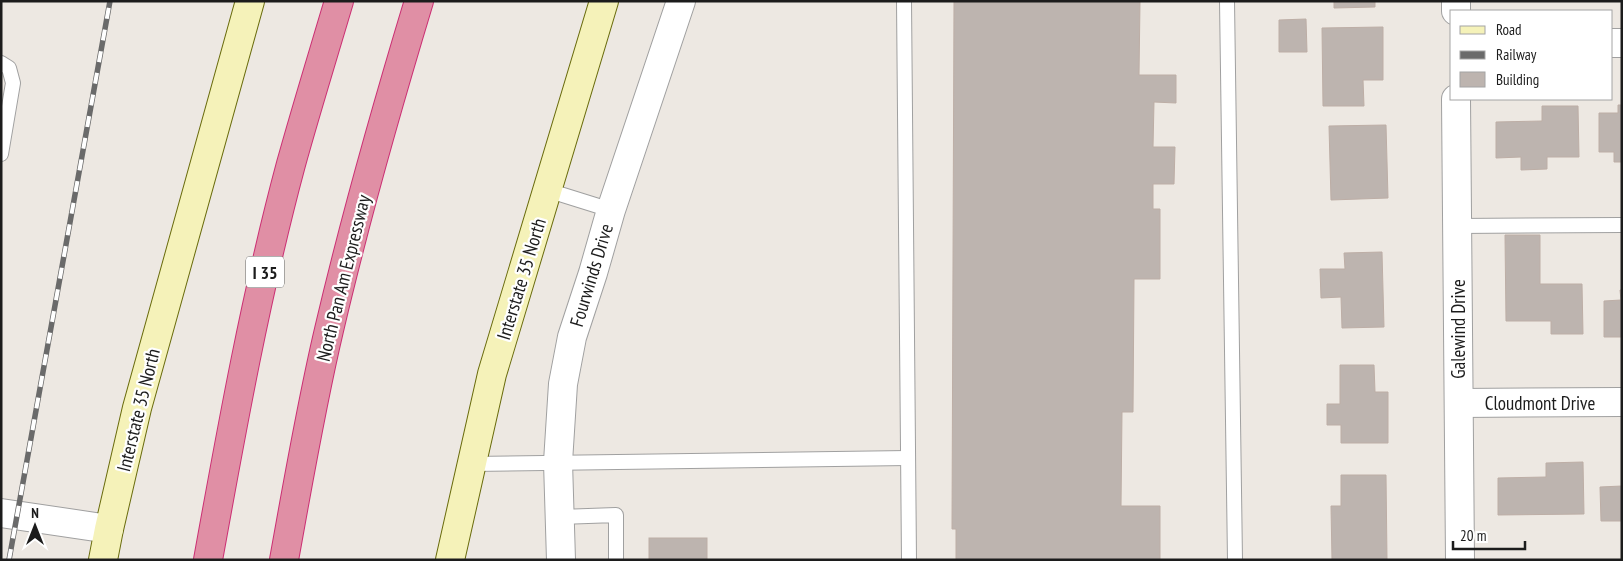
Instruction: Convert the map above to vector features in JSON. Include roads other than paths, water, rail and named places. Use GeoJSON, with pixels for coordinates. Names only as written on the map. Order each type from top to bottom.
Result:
{"type":"FeatureCollection","features":[{"type":"Feature","properties":{"kind":"highway","name":"I 35"},"geometry":{"type":"LineString","coordinates":[[208,560],[241,382],[261,289],[291,164],[339,1]]}},
{"type":"Feature","properties":{"kind":"highway","name":"North Pan Am Expressway"},"geometry":{"type":"LineString","coordinates":[[284,560],[304,448],[329,330],[371,164],[419,1]]}},
{"type":"Feature","properties":{"kind":"main road","name":"Interstate 35 North"},"geometry":{"type":"LineString","coordinates":[[103,560],[137,408],[250,1]]}},
{"type":"Feature","properties":{"kind":"main road","name":"Interstate 35 North"},"geometry":{"type":"LineString","coordinates":[[450,560],[492,374],[604,1]]}},
{"type":"Feature","properties":{"kind":"street","name":"Fourwinds Drive"},"geometry":{"type":"LineString","coordinates":[[561,560],[558,462],[563,384],[572,337],[611,210],[681,1]]}},
{"type":"Feature","properties":{"kind":"street","name":"Galewind Drive"},"geometry":{"type":"LineString","coordinates":[[1456,100],[1460,560]]}},
{"type":"Feature","properties":{"kind":"street","name":"Cloudmont Drive"},"geometry":{"type":"LineString","coordinates":[[1459,403],[1622,402]]}},
{"type":"Feature","properties":{"kind":"street"},"geometry":{"type":"LineString","coordinates":[[1,513],[109,529]]}},
{"type":"Feature","properties":{"kind":"lane"},"geometry":{"type":"LineString","coordinates":[[904,1],[909,560]]}},
{"type":"Feature","properties":{"kind":"lane"},"geometry":{"type":"LineString","coordinates":[[1227,1],[1235,560]]}},
{"type":"Feature","properties":{"kind":"lane"},"geometry":{"type":"LineString","coordinates":[[1,63],[10,68],[13,83],[1,154]]}},
{"type":"Feature","properties":{"kind":"lane"},"geometry":{"type":"LineString","coordinates":[[547,190],[611,210]]}},
{"type":"Feature","properties":{"kind":"lane"},"geometry":{"type":"LineString","coordinates":[[1457,226],[1622,225]]}},
{"type":"Feature","properties":{"kind":"lane"},"geometry":{"type":"LineString","coordinates":[[471,464],[558,462],[657,463],[908,458]]}},
{"type":"Feature","properties":{"kind":"lane"},"geometry":{"type":"LineString","coordinates":[[560,517],[616,515],[616,560]]}},
{"type":"Feature","properties":{"kind":"railway"},"geometry":{"type":"LineString","coordinates":[[9,560],[110,1]]}}]}
